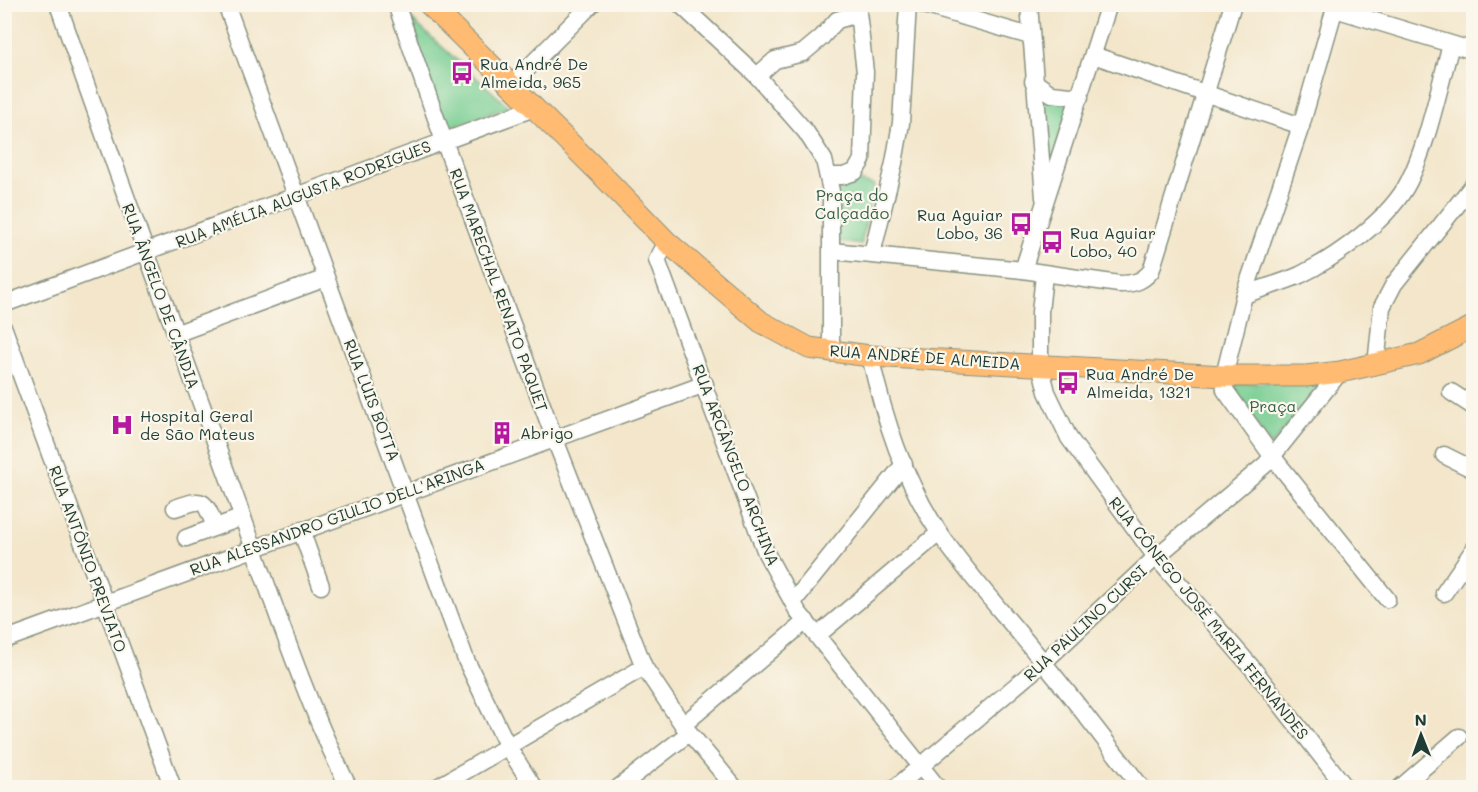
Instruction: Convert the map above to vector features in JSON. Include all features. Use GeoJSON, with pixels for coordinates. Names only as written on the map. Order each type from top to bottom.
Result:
{"type":"FeatureCollection","features":[{"type":"Feature","properties":{"kind":"main road","name":"RUA ANDRÉ DE ALMEIDA"},"geometry":{"type":"LineString","coordinates":[[429,4],[666,242],[761,322],[788,339],[831,353],[870,357],[1267,377],[1340,372],[1397,360],[1419,354],[1473,326]]}},
{"type":"Feature","properties":{"kind":"street","name":"RUA ÂNGELO DE CÂNDIA"},"geometry":{"type":"LineString","coordinates":[[58,4],[145,254],[311,703],[349,788]]}},
{"type":"Feature","properties":{"kind":"street","name":"RUA LUIS BOTTA"},"geometry":{"type":"LineString","coordinates":[[226,4],[407,493],[466,660],[508,747],[534,788]]}},
{"type":"Feature","properties":{"kind":"street","name":"RUA MARECHAL RENATO PAQUET"},"geometry":{"type":"LineString","coordinates":[[396,4],[444,141],[554,437],[644,666],[686,729],[735,788]]}},
{"type":"Feature","properties":{"kind":"street"},"geometry":{"type":"LineString","coordinates":[[510,86],[592,4]]}},
{"type":"Feature","properties":{"kind":"street"},"geometry":{"type":"LineString","coordinates":[[680,4],[757,76],[806,132],[824,160],[831,191],[831,353]]}},
{"type":"Feature","properties":{"kind":"street"},"geometry":{"type":"LineString","coordinates":[[872,254],[894,163],[901,123],[908,4]]}},
{"type":"Feature","properties":{"kind":"street"},"geometry":{"type":"LineString","coordinates":[[920,4],[1030,36]]}},
{"type":"Feature","properties":{"kind":"street"},"geometry":{"type":"LineString","coordinates":[[1029,4],[1033,81],[1045,206]]}},
{"type":"Feature","properties":{"kind":"street"},"geometry":{"type":"LineString","coordinates":[[1023,270],[1109,4]]}},
{"type":"Feature","properties":{"kind":"street"},"geometry":{"type":"LineString","coordinates":[[832,251],[1023,270],[1044,275],[1119,284],[1133,284],[1144,279],[1151,271],[1233,4]]}},
{"type":"Feature","properties":{"kind":"street"},"geometry":{"type":"LineString","coordinates":[[1387,599],[1272,456],[1225,390],[1224,376],[1244,295],[1301,126],[1335,7],[1473,51]]}},
{"type":"Feature","properties":{"kind":"street"},"geometry":{"type":"LineString","coordinates":[[757,76],[775,60],[803,53],[826,34],[832,23],[858,9],[865,72],[862,160],[855,172],[843,176],[828,176]]}},
{"type":"Feature","properties":{"kind":"street"},"geometry":{"type":"LineString","coordinates":[[1244,295],[1299,275],[1318,264],[1366,230],[1392,207],[1410,180],[1418,159],[1450,45]]}},
{"type":"Feature","properties":{"kind":"street"},"geometry":{"type":"LineString","coordinates":[[1093,55],[1301,126]]}},
{"type":"Feature","properties":{"kind":"street"},"geometry":{"type":"LineString","coordinates":[[1033,81],[1052,94],[1080,97]]}},
{"type":"Feature","properties":{"kind":"street","name":"RUA AMÉLIA AUGUSTA RODRIGUES"},"geometry":{"type":"LineString","coordinates":[[4,304],[145,254],[297,195],[534,108]]}},
{"type":"Feature","properties":{"kind":"street"},"geometry":{"type":"LineString","coordinates":[[1376,365],[1382,307],[1394,284],[1473,184]]}},
{"type":"Feature","properties":{"kind":"street","name":"RUA ARCÂNGELO ARCHINA"},"geometry":{"type":"LineString","coordinates":[[666,242],[657,260],[766,553],[806,621],[938,788]]}},
{"type":"Feature","properties":{"kind":"street","name":"RUA CÔNEGO JOSÉ MARIA FERNANDES"},"geometry":{"type":"LineString","coordinates":[[1044,275],[1040,312],[1040,364],[1047,392],[1069,438],[1156,557],[1254,670],[1346,788]]}},
{"type":"Feature","properties":{"kind":"street"},"geometry":{"type":"LineString","coordinates":[[175,334],[326,278]]}},
{"type":"Feature","properties":{"kind":"street","name":"RUA ANTÔNIO PREVIATO"},"geometry":{"type":"LineString","coordinates":[[4,329],[173,788]]}},
{"type":"Feature","properties":{"kind":"street"},"geometry":{"type":"LineString","coordinates":[[870,357],[879,398],[904,464],[939,533],[980,588],[1044,662],[1142,788]]}},
{"type":"Feature","properties":{"kind":"street","name":"RUA PAULINO CURSI"},"geometry":{"type":"LineString","coordinates":[[895,788],[1044,662],[1156,557],[1272,456],[1340,372]]}},
{"type":"Feature","properties":{"kind":"street","name":"RUA ALESSANDRO GIULIO DELL'ARINGA"},"geometry":{"type":"LineString","coordinates":[[4,640],[554,437],[705,384]]}},
{"type":"Feature","properties":{"kind":"street"},"geometry":{"type":"LineString","coordinates":[[1451,392],[1473,407]]}},
{"type":"Feature","properties":{"kind":"street"},"geometry":{"type":"LineString","coordinates":[[1444,455],[1473,470]]}},
{"type":"Feature","properties":{"kind":"street"},"geometry":{"type":"LineString","coordinates":[[793,602],[904,464]]}},
{"type":"Feature","properties":{"kind":"street"},"geometry":{"type":"LineString","coordinates":[[175,508],[197,501],[203,502],[215,527]]}},
{"type":"Feature","properties":{"kind":"street"},"geometry":{"type":"LineString","coordinates":[[186,538],[243,517]]}},
{"type":"Feature","properties":{"kind":"street"},"geometry":{"type":"LineString","coordinates":[[301,530],[321,586]]}},
{"type":"Feature","properties":{"kind":"street"},"geometry":{"type":"LineString","coordinates":[[818,635],[939,533]]}},
{"type":"Feature","properties":{"kind":"street"},"geometry":{"type":"LineString","coordinates":[[1444,593],[1473,549]]}},
{"type":"Feature","properties":{"kind":"street"},"geometry":{"type":"LineString","coordinates":[[618,788],[806,621]]}},
{"type":"Feature","properties":{"kind":"street"},"geometry":{"type":"LineString","coordinates":[[436,788],[644,666]]}},
{"type":"Feature","properties":{"kind":"street"},"geometry":{"type":"LineString","coordinates":[[1400,788],[1459,737]]}},
{"type":"Feature","properties":{"kind":"green space"},"geometry":{"type":"Polygon","coordinates":[[[411,19],[509,107],[447,129],[431,88],[411,19]]]}},
{"type":"Feature","properties":{"kind":"green space"},"geometry":{"type":"Polygon","coordinates":[[[1038,94],[1072,100],[1046,181],[1038,94]]]}},
{"type":"Feature","properties":{"kind":"green space","name":"Praça do Calçadão"},"geometry":{"type":"Polygon","coordinates":[[[855,180],[874,185],[861,245],[834,241],[834,190],[855,180]]]}},
{"type":"Feature","properties":{"kind":"green space","name":"Praça"},"geometry":{"type":"Polygon","coordinates":[[[1324,380],[1271,446],[1229,384],[1324,380]]]}},
{"type":"Feature","properties":{"kind":"place","name":"Rua André De Almeida, 965"},"geometry":{"type":"Point","coordinates":[462,73]}},
{"type":"Feature","properties":{"kind":"place","name":"Rua Aguiar Lobo, 36"},"geometry":{"type":"Point","coordinates":[1021,224]}},
{"type":"Feature","properties":{"kind":"place","name":"Rua Aguiar Lobo, 40"},"geometry":{"type":"Point","coordinates":[1052,242]}},
{"type":"Feature","properties":{"kind":"place","name":"Rua André De Almeida, 1321"},"geometry":{"type":"Point","coordinates":[1068,383]}},
{"type":"Feature","properties":{"kind":"place","name":"Hospital Geral de São Mateus"},"geometry":{"type":"Point","coordinates":[122,425]}},
{"type":"Feature","properties":{"kind":"place","name":"Abrigo"},"geometry":{"type":"Point","coordinates":[502,433]}}]}
